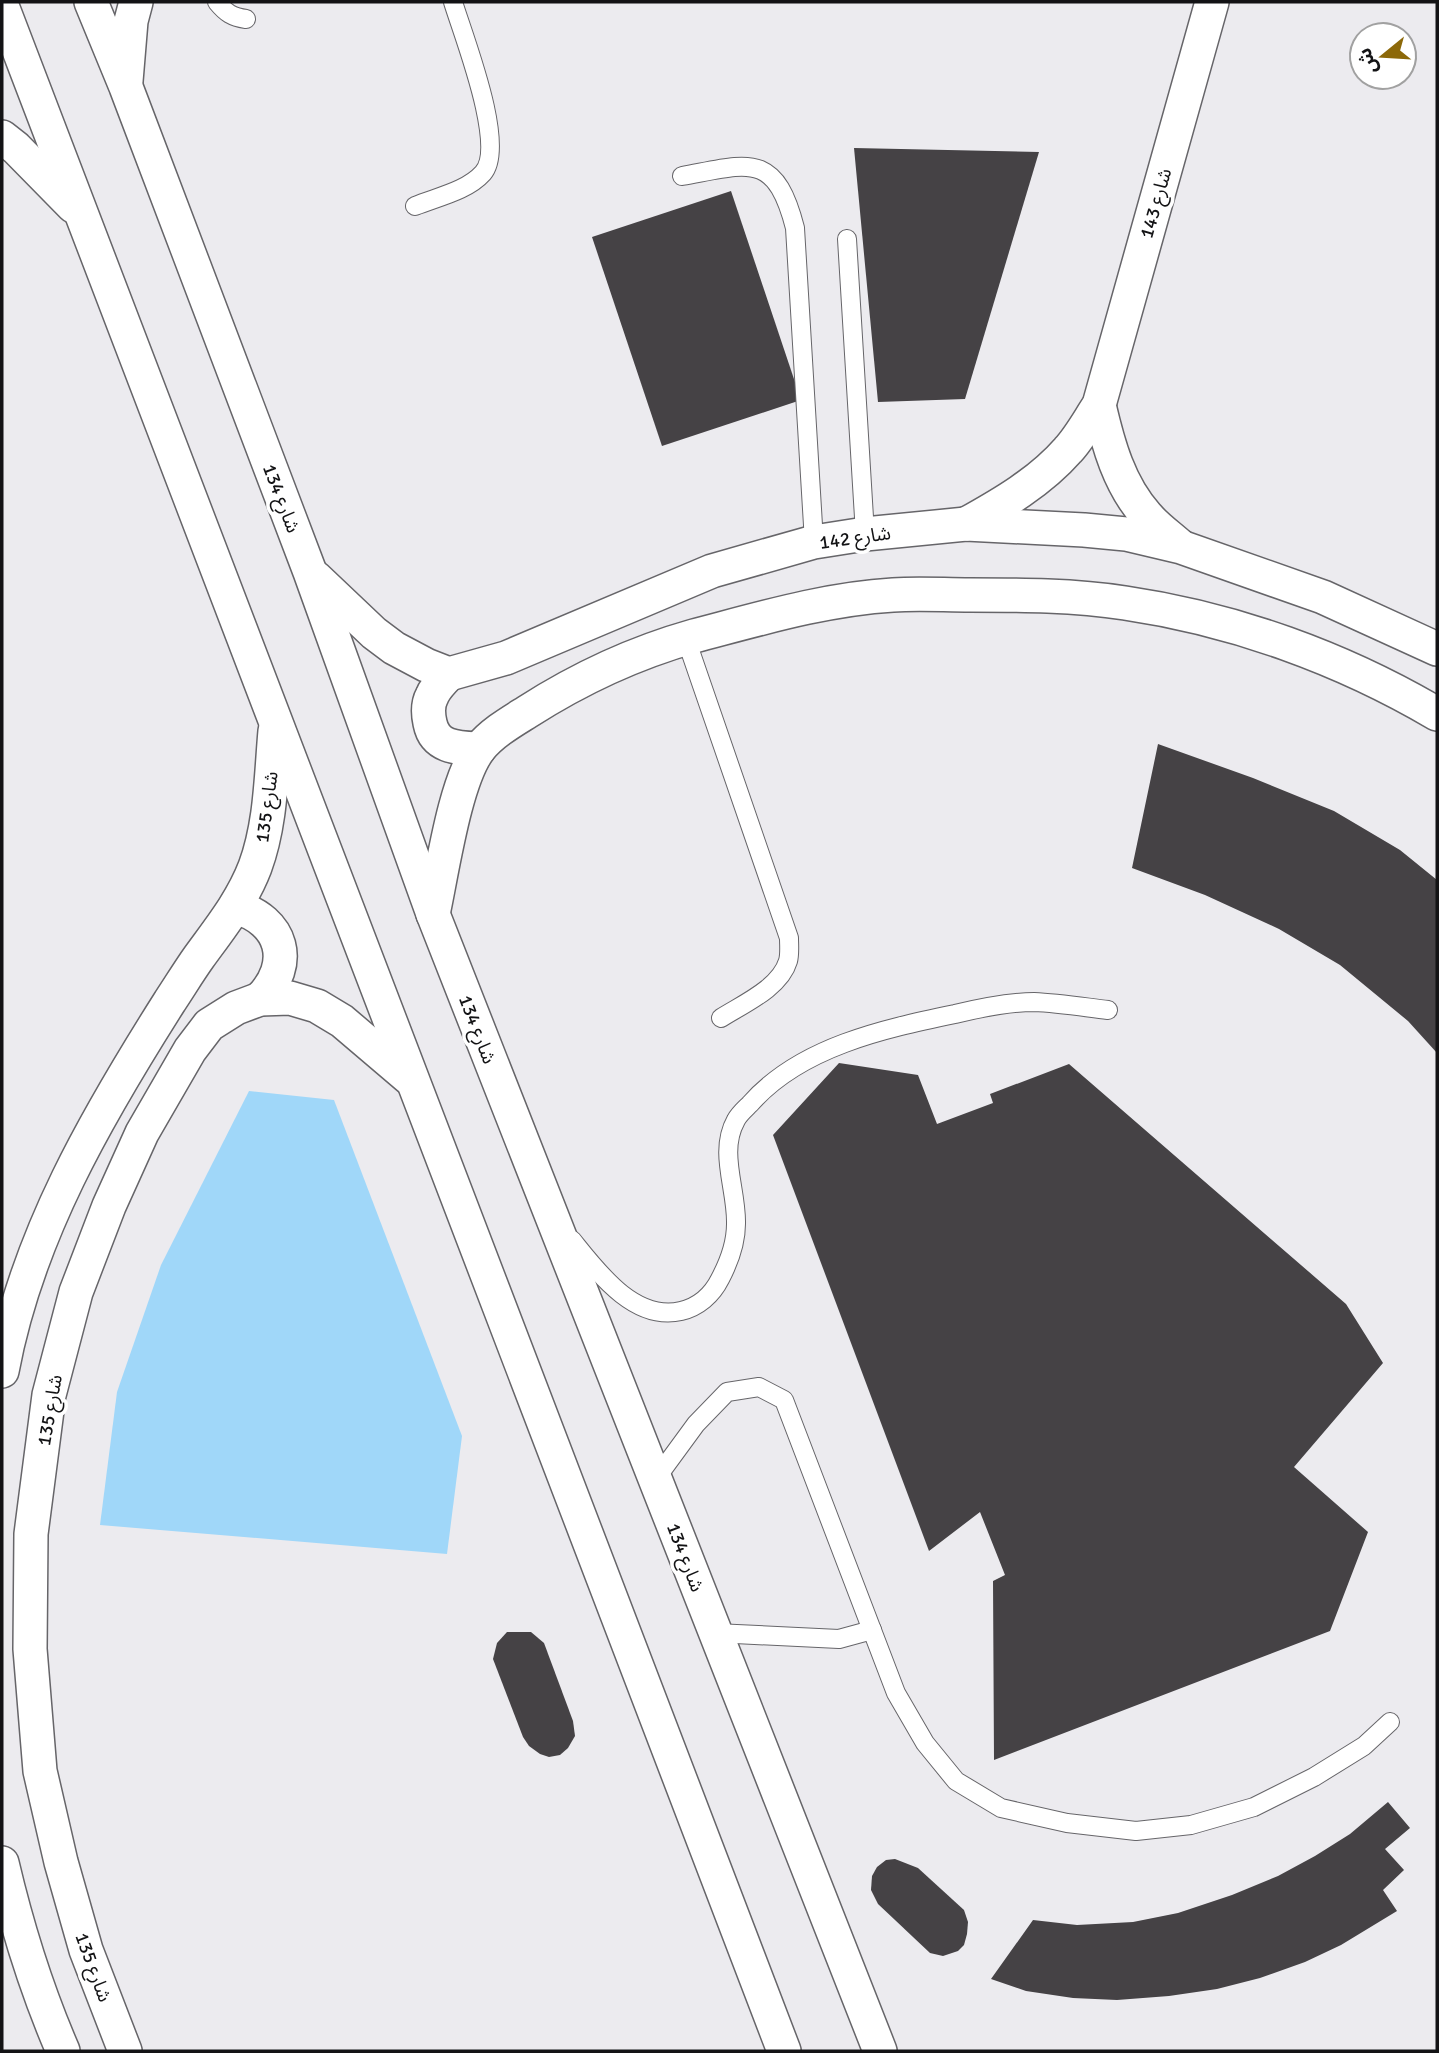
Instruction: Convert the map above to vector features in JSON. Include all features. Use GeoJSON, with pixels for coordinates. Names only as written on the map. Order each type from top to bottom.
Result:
{"type":"FeatureCollection","features":[{"type":"Feature","properties":{"kind":"street","name":"شارع 134"},"geometry":{"type":"LineString","coordinates":[[91,2],[126,87],[310,572],[433,914],[715,1633],[884,2046]]}},
{"type":"Feature","properties":{"kind":"street"},"geometry":{"type":"LineString","coordinates":[[126,87],[131,20],[136,2]]}},
{"type":"Feature","properties":{"kind":"street","name":"شارع 143"},"geometry":{"type":"LineString","coordinates":[[966,524],[1007,501],[1068,450],[1099,405],[1212,2]]}},
{"type":"Feature","properties":{"kind":"street"},"geometry":{"type":"LineString","coordinates":[[2,6],[275,725],[785,2051]]}},
{"type":"Feature","properties":{"kind":"street"},"geometry":{"type":"LineString","coordinates":[[2,137],[83,216]]}},
{"type":"Feature","properties":{"kind":"street","name":"شارع 143"},"geometry":{"type":"LineString","coordinates":[[1099,405],[1110,449],[1124,481],[1146,515],[1181,547]]}},
{"type":"Feature","properties":{"kind":"street","name":"شارع 142"},"geometry":{"type":"LineString","coordinates":[[449,674],[506,658],[712,571],[814,542],[966,524],[1126,534],[1181,547],[1323,597],[1437,649]]}},
{"type":"Feature","properties":{"kind":"street"},"geometry":{"type":"LineString","coordinates":[[310,572],[373,632],[394,648],[449,674],[432,695],[428,711],[431,730],[442,744],[479,749]]}},
{"type":"Feature","properties":{"kind":"street"},"geometry":{"type":"LineString","coordinates":[[433,914],[456,804],[479,749],[507,725],[599,670],[646,650],[759,619],[831,603],[893,595],[1018,595],[1125,603],[1209,620],[1297,646],[1408,697],[1437,714]]}},
{"type":"Feature","properties":{"kind":"street","name":"شارع 135"},"geometry":{"type":"LineString","coordinates":[[2,1371],[33,1256],[81,1151],[139,1050],[196,960],[234,907],[256,866],[266,829],[275,725]]}},
{"type":"Feature","properties":{"kind":"street"},"geometry":{"type":"LineString","coordinates":[[234,907],[249,911],[262,919],[279,944],[281,960],[278,975],[271,988],[260,999]]}},
{"type":"Feature","properties":{"kind":"street","name":"شارع 135"},"geometry":{"type":"LineString","coordinates":[[125,2051],[86,1950],[61,1862],[40,1771],[30,1649],[32,1522],[49,1395],[76,1292],[109,1206],[142,1133],[190,1049],[209,1025],[236,1008],[260,999],[290,998],[317,1006],[342,1021],[412,1080]]}},
{"type":"Feature","properties":{"kind":"street"},"geometry":{"type":"LineString","coordinates":[[2,1863],[11,1904],[30,1963],[63,2051]]}},
{"type":"Feature","properties":{"kind":"lane"},"geometry":{"type":"LineString","coordinates":[[217,2],[225,12],[246,19]]}},
{"type":"Feature","properties":{"kind":"lane"},"geometry":{"type":"LineString","coordinates":[[415,206],[472,184],[486,171],[490,151],[489,128],[482,93],[453,2]]}},
{"type":"Feature","properties":{"kind":"lane"},"geometry":{"type":"LineString","coordinates":[[682,176],[741,165],[761,168],[777,183],[789,202],[795,228],[814,542]]}},
{"type":"Feature","properties":{"kind":"lane"},"geometry":{"type":"LineString","coordinates":[[847,239],[865,534]]}},
{"type":"Feature","properties":{"kind":"lane"},"geometry":{"type":"LineString","coordinates":[[686,639],[789,938],[789,960],[780,976],[765,990],[721,1018]]}},
{"type":"Feature","properties":{"kind":"lane"},"geometry":{"type":"LineString","coordinates":[[551,1214],[599,1273],[633,1302],[655,1312],[671,1314],[689,1310],[703,1302],[718,1283],[731,1257],[736,1225],[733,1186],[726,1150],[736,1119],[765,1087],[822,1052],[895,1026],[978,1009],[1032,1002],[1108,1010]]}},
{"type":"Feature","properties":{"kind":"lane"},"geometry":{"type":"LineString","coordinates":[[655,1480],[696,1424],[727,1392],[759,1387],[784,1400],[896,1693],[925,1743],[956,1781],[1001,1808],[1067,1823],[1136,1831],[1191,1825],[1254,1807],[1314,1777],[1364,1746],[1390,1722]]}},
{"type":"Feature","properties":{"kind":"lane"},"geometry":{"type":"LineString","coordinates":[[715,1633],[839,1639],[872,1630]]}},
{"type":"Feature","properties":{"kind":"water"},"geometry":{"type":"Polygon","coordinates":[[[249,1091],[334,1100],[462,1436],[447,1554],[100,1525],[117,1392],[161,1265],[249,1091]]]}},
{"type":"Feature","properties":{"kind":"building"},"geometry":{"type":"Polygon","coordinates":[[[854,148],[1039,152],[965,399],[878,402],[854,148]]]}},
{"type":"Feature","properties":{"kind":"building"},"geometry":{"type":"Polygon","coordinates":[[[731,191],[801,400],[662,446],[592,237],[731,191]]]}},
{"type":"Feature","properties":{"kind":"building"},"geometry":{"type":"Polygon","coordinates":[[[1158,744],[1334,811],[1400,850],[1437,880],[1437,1053],[1408,1021],[1340,965],[1279,929],[1205,895],[1132,868],[1158,744]]]}},
{"type":"Feature","properties":{"kind":"building"},"geometry":{"type":"Polygon","coordinates":[[[839,1063],[918,1075],[937,1124],[993,1103],[990,1094],[1069,1064],[1346,1304],[1383,1363],[1294,1467],[1368,1532],[1330,1631],[994,1760],[993,1581],[1005,1575],[980,1512],[929,1551],[773,1135],[839,1063]]]}},
{"type":"Feature","properties":{"kind":"building"},"geometry":{"type":"Polygon","coordinates":[[[507,1632],[531,1632],[544,1643],[573,1721],[575,1736],[560,1755],[549,1757],[540,1754],[529,1746],[523,1737],[493,1659],[497,1643],[507,1632]]]}},
{"type":"Feature","properties":{"kind":"building"},"geometry":{"type":"Polygon","coordinates":[[[1388,1802],[1410,1828],[1385,1849],[1404,1870],[1383,1890],[1397,1911],[1341,1945],[1305,1962],[1217,1989],[1117,2000],[1073,1998],[1026,1991],[991,1979],[1033,1920],[1077,1925],[1133,1922],[1178,1913],[1278,1876],[1350,1834],[1388,1802]]]}},
{"type":"Feature","properties":{"kind":"building"},"geometry":{"type":"Polygon","coordinates":[[[895,1859],[918,1868],[964,1910],[968,1922],[967,1934],[964,1945],[958,1951],[943,1956],[930,1953],[878,1904],[871,1890],[872,1876],[877,1867],[886,1860],[895,1859]]]}}]}
